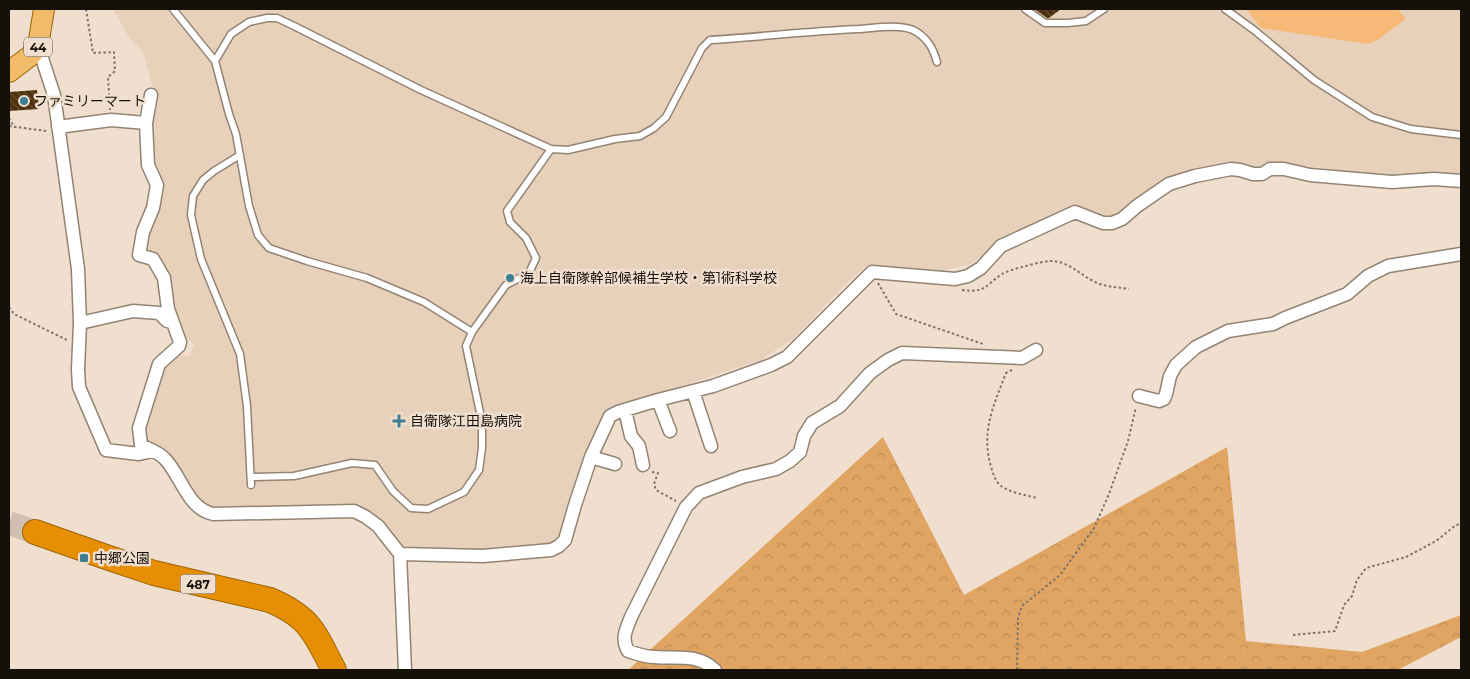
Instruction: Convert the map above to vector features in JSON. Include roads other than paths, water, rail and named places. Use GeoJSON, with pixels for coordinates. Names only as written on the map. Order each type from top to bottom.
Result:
{"type":"FeatureCollection","features":[{"type":"Feature","properties":{"kind":"highway","name":"487"},"geometry":{"type":"LineString","coordinates":[[35,532],[154,573],[270,600],[285,607],[303,621],[313,633],[334,670]]}},
{"type":"Feature","properties":{"kind":"main road","name":"44"},"geometry":{"type":"LineString","coordinates":[[9,72],[30,56],[38,46],[44,9]]}},
{"type":"Feature","properties":{"kind":"street"},"geometry":{"type":"LineString","coordinates":[[38,46],[54,95],[78,269],[80,323],[79,387],[106,450],[139,454],[152,451]]}},
{"type":"Feature","properties":{"kind":"street"},"geometry":{"type":"LineString","coordinates":[[151,96],[146,123],[148,166],[157,185],[154,208],[143,232],[139,255],[153,259],[164,278],[168,310],[180,342],[179,346],[159,364],[139,428],[141,445],[165,458],[195,504],[205,512],[213,514],[354,512],[366,517],[378,526],[400,554],[405,670]]}},
{"type":"Feature","properties":{"kind":"street"},"geometry":{"type":"LineString","coordinates":[[58,127],[111,120],[146,123]]}},
{"type":"Feature","properties":{"kind":"street"},"geometry":{"type":"LineString","coordinates":[[400,554],[483,556],[551,550],[559,546],[565,540],[569,530],[591,457],[610,416],[658,400],[713,386],[771,365],[787,357],[872,272],[955,279],[968,276],[980,268],[1001,246],[1074,212],[1103,223],[1112,223],[1122,219],[1169,184],[1195,176],[1231,169],[1252,174],[1262,174],[1270,169],[1284,169],[1310,175],[1392,182],[1434,179],[1461,181]]}},
{"type":"Feature","properties":{"kind":"street"},"geometry":{"type":"LineString","coordinates":[[1139,396],[1159,401],[1164,399],[1170,376],[1176,365],[1196,347],[1228,331],[1273,324],[1292,314],[1347,294],[1368,276],[1388,266],[1461,254]]}},
{"type":"Feature","properties":{"kind":"street"},"geometry":{"type":"LineString","coordinates":[[80,323],[133,311],[159,313],[166,320],[172,322]]}},
{"type":"Feature","properties":{"kind":"street"},"geometry":{"type":"LineString","coordinates":[[715,670],[708,663],[694,658],[638,655],[628,651],[624,644],[625,634],[631,617],[686,507],[699,493],[742,477],[776,469],[790,461],[800,452],[804,436],[812,423],[840,406],[870,373],[902,353],[1022,358],[1032,353]]}},
{"type":"Feature","properties":{"kind":"street"},"geometry":{"type":"LineString","coordinates":[[693,391],[711,446]]}},
{"type":"Feature","properties":{"kind":"street"},"geometry":{"type":"LineString","coordinates":[[658,400],[670,432]]}},
{"type":"Feature","properties":{"kind":"street"},"geometry":{"type":"LineString","coordinates":[[625,410],[631,436],[639,446],[643,465]]}},
{"type":"Feature","properties":{"kind":"street"},"geometry":{"type":"LineString","coordinates":[[591,457],[615,464]]}},
{"type":"Feature","properties":{"kind":"lane"},"geometry":{"type":"LineString","coordinates":[[173,9],[215,61],[236,134],[251,213],[258,235],[269,248],[367,278],[424,302],[472,332]]}},
{"type":"Feature","properties":{"kind":"lane"},"geometry":{"type":"LineString","coordinates":[[1025,9],[1045,23],[1068,23],[1086,20],[1104,9]]}},
{"type":"Feature","properties":{"kind":"lane"},"geometry":{"type":"LineString","coordinates":[[1225,9],[1254,30],[1314,80],[1372,117],[1411,129],[1461,135]]}},
{"type":"Feature","properties":{"kind":"lane"},"geometry":{"type":"LineString","coordinates":[[215,61],[231,34],[249,22],[277,18],[421,90],[551,149],[568,150],[615,139],[640,136],[654,128],[666,118],[702,48],[710,40],[806,31],[893,27],[911,29],[925,38],[933,50],[937,62]]}},
{"type":"Feature","properties":{"kind":"lane"},"geometry":{"type":"LineString","coordinates":[[251,477],[294,476],[352,463],[375,465],[393,490],[411,508],[428,508],[464,492],[479,470],[482,448],[482,422],[466,346],[472,332],[506,285],[529,274],[536,258],[526,238],[510,222],[507,211],[551,149]]}},
{"type":"Feature","properties":{"kind":"lane"},"geometry":{"type":"LineString","coordinates":[[240,155],[203,180],[193,196],[191,215],[201,258],[240,354],[247,406],[251,485]]}},
{"type":"Feature","properties":{"kind":"tunnel"},"geometry":{"type":"LineString","coordinates":[[9,523],[35,532]]}},
{"type":"Feature","properties":{"kind":"place","name":"ファミリーマート"},"geometry":{"type":"Point","coordinates":[24,101]}},
{"type":"Feature","properties":{"kind":"place","name":"海上自衛隊幹部候補生学校・第1術科学校"},"geometry":{"type":"Point","coordinates":[510,278]}},
{"type":"Feature","properties":{"kind":"place","name":"自衛隊江田島病院"},"geometry":{"type":"Point","coordinates":[399,421]}},
{"type":"Feature","properties":{"kind":"place","name":"中郷公園"},"geometry":{"type":"Point","coordinates":[84,558]}}]}
